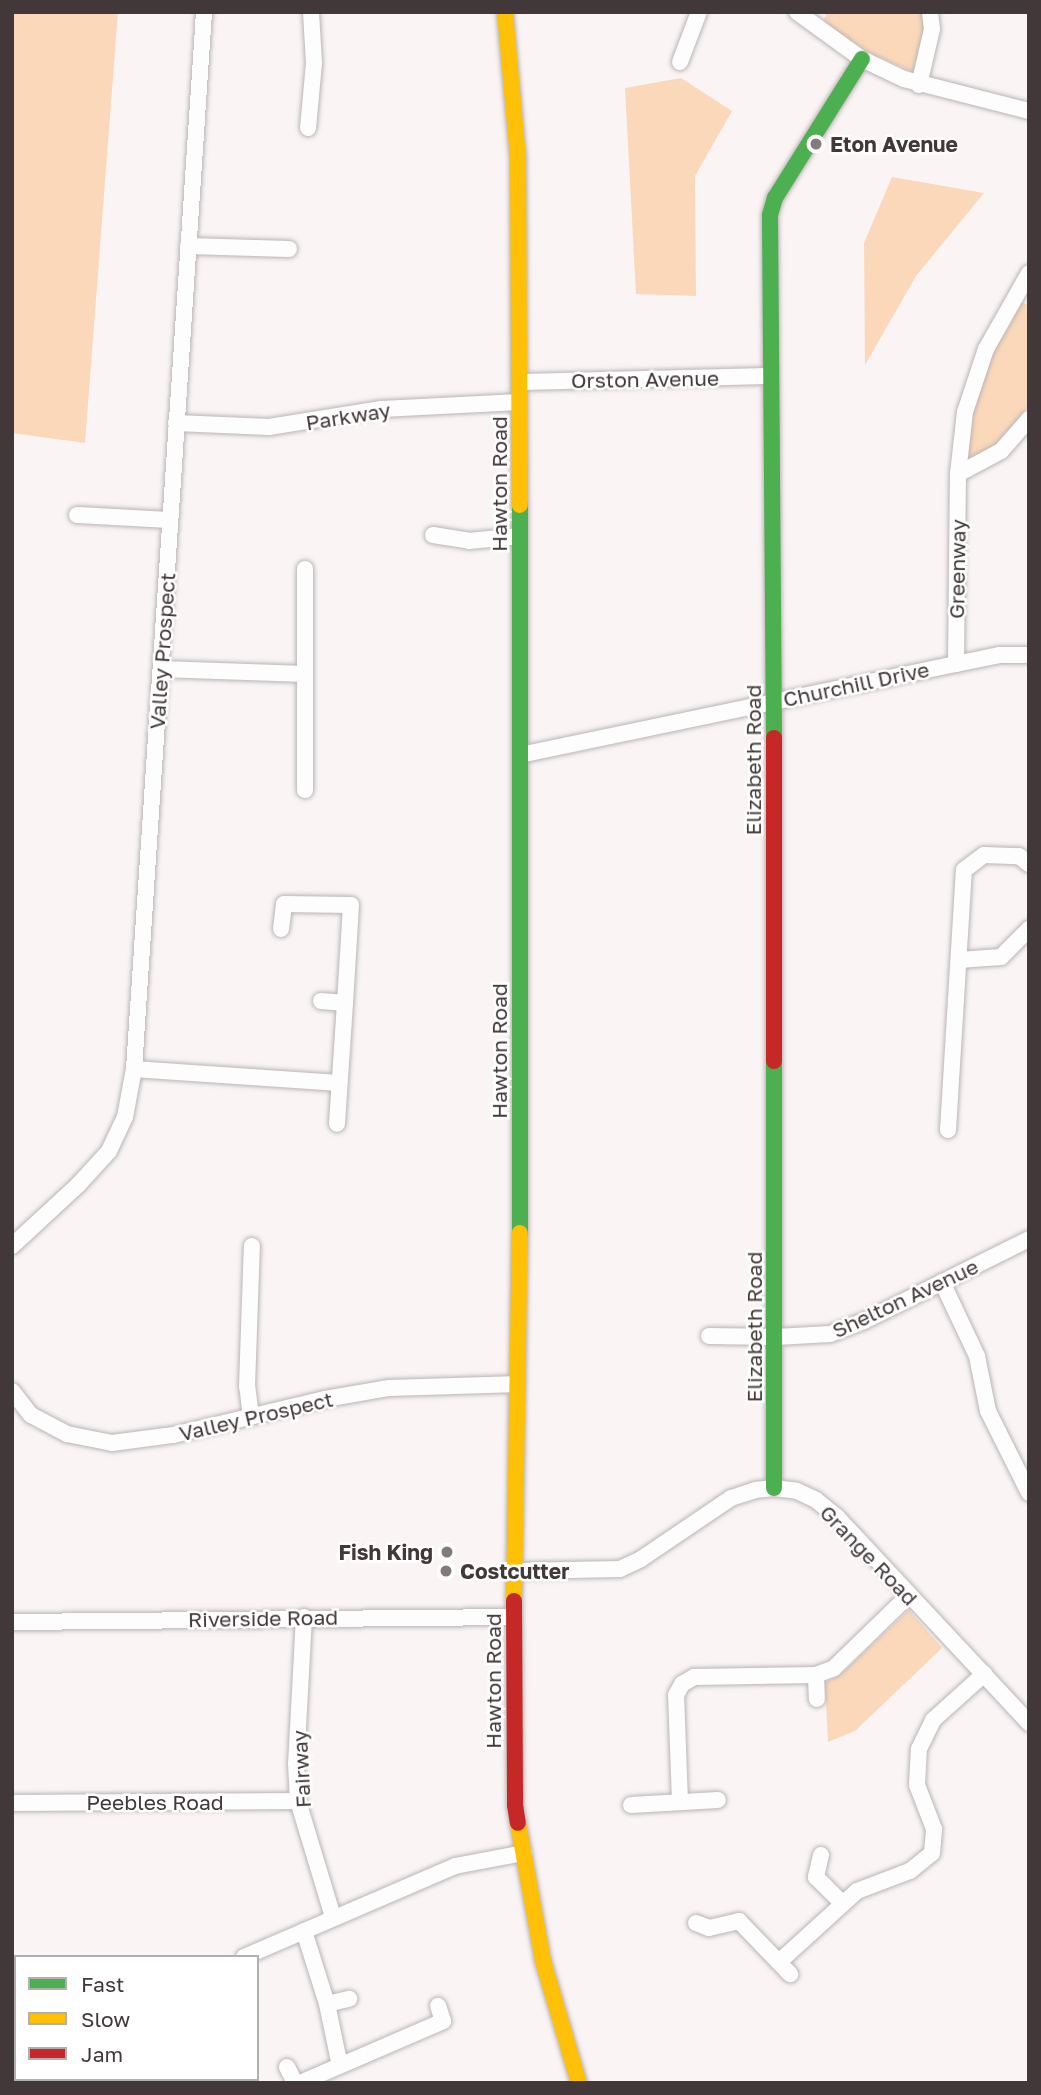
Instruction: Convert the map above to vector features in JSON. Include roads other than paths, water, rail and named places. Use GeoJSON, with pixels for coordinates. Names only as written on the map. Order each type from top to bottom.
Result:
{"type":"FeatureCollection","features":[{"type":"Feature","properties":{"kind":"street","name":"Valley Prospect"},"geometry":{"type":"LineString","coordinates":[[12,1245],[78,1185],[109,1151],[125,1117],[134,1069],[204,12]]}},
{"type":"Feature","properties":{"kind":"street"},"geometry":{"type":"LineString","coordinates":[[308,128],[314,63],[311,12]]}},
{"type":"Feature","properties":{"kind":"street","name":"Hawton Road"},"geometry":{"type":"LineString","coordinates":[[505,12],[518,157],[520,382],[516,1571],[513,1616],[516,1805],[543,1961],[579,2083]]}},
{"type":"Feature","properties":{"kind":"street"},"geometry":{"type":"LineString","coordinates":[[680,62],[699,12]]}},
{"type":"Feature","properties":{"kind":"street"},"geometry":{"type":"LineString","coordinates":[[919,85],[932,29],[930,12]]}},
{"type":"Feature","properties":{"kind":"street"},"geometry":{"type":"LineString","coordinates":[[809,16],[862,59],[919,85],[1029,111]]}},
{"type":"Feature","properties":{"kind":"street","name":"Elizabeth Road"},"geometry":{"type":"LineString","coordinates":[[774,1488],[776,1337],[770,215],[775,198],[862,59]]}},
{"type":"Feature","properties":{"kind":"street"},"geometry":{"type":"LineString","coordinates":[[188,246],[289,249]]}},
{"type":"Feature","properties":{"kind":"street","name":"Greenway"},"geometry":{"type":"LineString","coordinates":[[956,664],[958,474],[965,411],[973,382],[1002,317],[1027,281]]}},
{"type":"Feature","properties":{"kind":"street","name":"Orston Avenue"},"geometry":{"type":"LineString","coordinates":[[520,382],[770,376]]}},
{"type":"Feature","properties":{"kind":"street","name":"Parkway"},"geometry":{"type":"LineString","coordinates":[[176,423],[269,427],[382,409],[519,402]]}},
{"type":"Feature","properties":{"kind":"street"},"geometry":{"type":"LineString","coordinates":[[958,474],[1001,451],[1029,419]]}},
{"type":"Feature","properties":{"kind":"street"},"geometry":{"type":"LineString","coordinates":[[77,515],[170,520]]}},
{"type":"Feature","properties":{"kind":"street"},"geometry":{"type":"LineString","coordinates":[[433,536],[469,541],[520,536]]}},
{"type":"Feature","properties":{"kind":"street"},"geometry":{"type":"LineString","coordinates":[[305,569],[305,790]]}},
{"type":"Feature","properties":{"kind":"street","name":"Churchill Drive"},"geometry":{"type":"LineString","coordinates":[[520,755],[1000,655],[1029,655]]}},
{"type":"Feature","properties":{"kind":"street"},"geometry":{"type":"LineString","coordinates":[[161,669],[305,674]]}},
{"type":"Feature","properties":{"kind":"street"},"geometry":{"type":"LineString","coordinates":[[948,1130],[964,870],[984,855],[1019,856],[1029,864]]}},
{"type":"Feature","properties":{"kind":"street"},"geometry":{"type":"LineString","coordinates":[[281,929],[284,904],[351,905],[337,1124]]}},
{"type":"Feature","properties":{"kind":"street"},"geometry":{"type":"LineString","coordinates":[[959,960],[1001,957],[1029,929]]}},
{"type":"Feature","properties":{"kind":"street"},"geometry":{"type":"LineString","coordinates":[[321,1001],[345,1003]]}},
{"type":"Feature","properties":{"kind":"street"},"geometry":{"type":"LineString","coordinates":[[134,1069],[339,1083]]}},
{"type":"Feature","properties":{"kind":"street","name":"Shelton Avenue"},"geometry":{"type":"LineString","coordinates":[[709,1336],[776,1337],[830,1334],[864,1321],[1029,1239]]}},
{"type":"Feature","properties":{"kind":"street"},"geometry":{"type":"LineString","coordinates":[[251,1417],[247,1386],[252,1246]]}},
{"type":"Feature","properties":{"kind":"street"},"geometry":{"type":"LineString","coordinates":[[942,1282],[977,1356],[988,1411],[1029,1493]]}},
{"type":"Feature","properties":{"kind":"street","name":"Valley Prospect"},"geometry":{"type":"LineString","coordinates":[[12,1391],[31,1415],[67,1434],[112,1443],[173,1435],[389,1388],[517,1384]]}},
{"type":"Feature","properties":{"kind":"street","name":"Grange Road"},"geometry":{"type":"LineString","coordinates":[[516,1571],[620,1569],[641,1559],[731,1498],[755,1490],[774,1488],[797,1491],[816,1500],[837,1517],[1029,1723]]}},
{"type":"Feature","properties":{"kind":"street"},"geometry":{"type":"LineString","coordinates":[[680,1802],[676,1695],[682,1684],[694,1677],[816,1675],[834,1668],[908,1596]]}},
{"type":"Feature","properties":{"kind":"street","name":"Riverside Road"},"geometry":{"type":"LineString","coordinates":[[12,1622],[513,1616]]}},
{"type":"Feature","properties":{"kind":"street","name":"Fairway"},"geometry":{"type":"LineString","coordinates":[[304,1617],[296,1763],[298,1801],[333,1917]]}},
{"type":"Feature","properties":{"kind":"street"},"geometry":{"type":"LineString","coordinates":[[705,1931],[739,1921],[785,1968],[857,1891],[910,1871],[939,1856],[934,1829],[917,1785],[919,1749],[933,1720],[984,1674]]}},
{"type":"Feature","properties":{"kind":"street"},"geometry":{"type":"LineString","coordinates":[[816,1675],[817,1699]]}},
{"type":"Feature","properties":{"kind":"street"},"geometry":{"type":"LineString","coordinates":[[631,1805],[718,1800]]}},
{"type":"Feature","properties":{"kind":"street","name":"Peebles Road"},"geometry":{"type":"LineString","coordinates":[[12,1803],[298,1801]]}},
{"type":"Feature","properties":{"kind":"street"},"geometry":{"type":"LineString","coordinates":[[249,1955],[455,1866],[524,1853]]}},
{"type":"Feature","properties":{"kind":"street"},"geometry":{"type":"LineString","coordinates":[[816,1877],[821,1855]]}},
{"type":"Feature","properties":{"kind":"street"},"geometry":{"type":"LineString","coordinates":[[802,1866],[843,1904]]}},
{"type":"Feature","properties":{"kind":"street"},"geometry":{"type":"LineString","coordinates":[[304,1931],[327,2004],[340,2066]]}},
{"type":"Feature","properties":{"kind":"street"},"geometry":{"type":"LineString","coordinates":[[327,2004],[349,1999]]}},
{"type":"Feature","properties":{"kind":"street"},"geometry":{"type":"LineString","coordinates":[[300,2083],[443,2021],[438,2006]]}},
{"type":"Feature","properties":{"kind":"street"},"geometry":{"type":"LineString","coordinates":[[287,2067],[295,2083]]}},
{"type":"Feature","properties":{"kind":"place","name":"Eton Avenue"},"geometry":{"type":"Point","coordinates":[816,144]}},
{"type":"Feature","properties":{"kind":"place","name":"Fish King"},"geometry":{"type":"Point","coordinates":[447,1552]}},
{"type":"Feature","properties":{"kind":"place","name":"Costcutter"},"geometry":{"type":"Point","coordinates":[446,1571]}}]}
